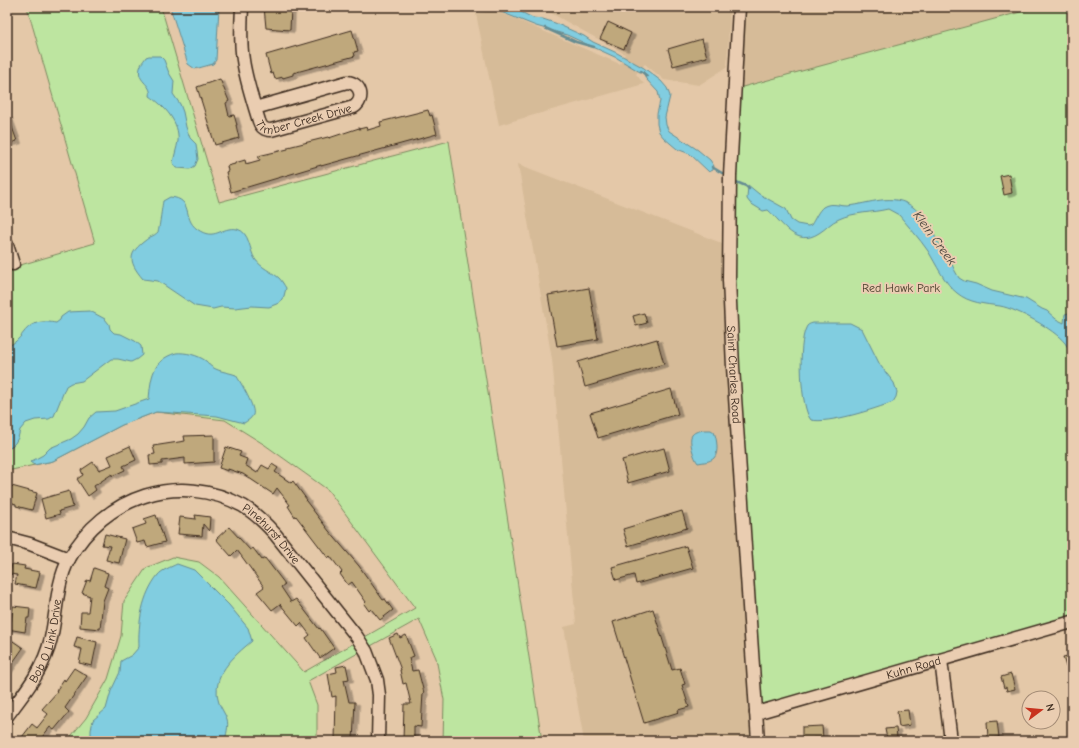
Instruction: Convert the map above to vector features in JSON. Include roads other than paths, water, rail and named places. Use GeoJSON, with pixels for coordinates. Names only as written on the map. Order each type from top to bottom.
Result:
{"type":"FeatureCollection","features":[{"type":"Feature","properties":{"kind":"street","name":"Timber Creek Drive"},"geometry":{"type":"LineString","coordinates":[[242,7],[241,35],[243,60],[246,78],[255,108],[261,126],[271,130],[354,107],[358,102],[360,95],[356,85],[347,82],[255,108]]}},
{"type":"Feature","properties":{"kind":"street","name":"Saint Charles Road"},"geometry":{"type":"LineString","coordinates":[[739,7],[730,176],[729,280],[733,367],[758,741]]}},
{"type":"Feature","properties":{"kind":"street"},"geometry":{"type":"LineString","coordinates":[[7,245],[13,264]]}},
{"type":"Feature","properties":{"kind":"street","name":"Pinehurst Drive"},"geometry":{"type":"LineString","coordinates":[[69,559],[84,537],[100,520],[119,506],[144,496],[169,491],[190,490],[212,494],[244,506],[275,534],[357,637],[366,651],[377,680],[379,695],[378,741]]}},
{"type":"Feature","properties":{"kind":"street"},"geometry":{"type":"LineString","coordinates":[[7,538],[30,544],[69,559]]}},
{"type":"Feature","properties":{"kind":"street","name":"Bob O Link Drive"},"geometry":{"type":"LineString","coordinates":[[7,716],[38,675],[47,653],[54,628],[59,590],[69,559]]}},
{"type":"Feature","properties":{"kind":"street","name":"Kuhn Road"},"geometry":{"type":"LineString","coordinates":[[756,713],[1072,622]]}},
{"type":"Feature","properties":{"kind":"street"},"geometry":{"type":"LineString","coordinates":[[941,660],[951,741]]}},
{"type":"Feature","properties":{"kind":"water"},"geometry":{"type":"Polygon","coordinates":[[[170,7],[219,7],[216,60],[213,64],[195,69],[188,64],[170,7]]]}},
{"type":"Feature","properties":{"kind":"water"},"geometry":{"type":"Polygon","coordinates":[[[486,7],[511,7],[533,18],[543,19],[555,23],[584,36],[644,68],[661,81],[667,88],[670,96],[665,117],[666,125],[669,131],[698,150],[710,160],[714,166],[713,170],[709,172],[690,154],[677,149],[659,132],[657,124],[657,114],[660,101],[658,92],[646,79],[643,71],[640,72],[617,58],[567,35],[536,26],[486,7]]]}},
{"type":"Feature","properties":{"kind":"water"},"geometry":{"type":"Polygon","coordinates":[[[160,56],[164,60],[174,81],[173,94],[180,104],[190,138],[196,144],[198,159],[195,166],[190,169],[177,168],[173,163],[178,141],[178,134],[174,121],[166,110],[150,96],[149,88],[140,75],[141,64],[146,57],[160,56]]]}},
{"type":"Feature","properties":{"kind":"water"},"geometry":{"type":"Polygon","coordinates":[[[748,185],[759,194],[786,209],[791,220],[797,224],[808,226],[811,225],[823,207],[829,205],[847,206],[881,200],[897,200],[913,207],[924,218],[938,243],[944,247],[959,278],[992,291],[1026,299],[1064,323],[1065,314],[1072,312],[1072,356],[1060,338],[1035,320],[1007,308],[972,301],[957,293],[945,279],[928,251],[914,233],[899,215],[888,209],[857,214],[836,220],[819,233],[811,237],[803,238],[790,232],[768,210],[763,211],[750,203],[747,199],[748,185]]]}},
{"type":"Feature","properties":{"kind":"water"},"geometry":{"type":"Polygon","coordinates":[[[170,197],[177,198],[182,201],[193,225],[203,233],[213,234],[231,229],[241,231],[247,237],[255,259],[260,265],[279,278],[286,288],[284,296],[279,303],[269,307],[221,307],[213,309],[195,306],[158,281],[143,279],[134,266],[132,256],[143,242],[158,232],[163,201],[170,197]]]}},
{"type":"Feature","properties":{"kind":"water"},"geometry":{"type":"Polygon","coordinates":[[[90,311],[105,319],[109,324],[110,329],[114,333],[121,334],[135,341],[141,346],[142,355],[131,362],[111,359],[82,381],[71,383],[66,386],[54,416],[49,419],[35,420],[26,423],[20,430],[15,443],[7,451],[7,346],[16,341],[32,325],[42,322],[56,323],[68,312],[90,311]]]}},
{"type":"Feature","properties":{"kind":"water"},"geometry":{"type":"Polygon","coordinates":[[[813,323],[850,323],[862,329],[880,365],[894,383],[897,392],[893,402],[840,418],[819,421],[811,420],[804,402],[801,361],[803,336],[807,326],[813,323]]]}},
{"type":"Feature","properties":{"kind":"water"},"geometry":{"type":"Polygon","coordinates":[[[176,353],[195,356],[203,359],[215,369],[236,375],[248,395],[253,412],[251,418],[244,423],[217,416],[156,412],[122,425],[53,461],[34,465],[30,462],[43,455],[50,448],[71,439],[78,434],[89,418],[96,412],[115,411],[149,399],[152,377],[157,365],[168,356],[176,353]]]}},
{"type":"Feature","properties":{"kind":"water"},"geometry":{"type":"Polygon","coordinates":[[[711,430],[714,432],[717,442],[717,453],[714,458],[706,462],[698,463],[692,449],[691,437],[698,431],[711,430]]]}},
{"type":"Feature","properties":{"kind":"water"},"geometry":{"type":"Polygon","coordinates":[[[177,564],[194,570],[229,605],[248,628],[252,641],[231,660],[221,675],[218,684],[217,693],[219,703],[228,722],[225,741],[91,741],[93,720],[106,709],[111,691],[120,672],[121,661],[132,655],[139,647],[140,619],[148,591],[160,573],[177,564]]]}},
{"type":"Feature","properties":{"kind":"waterway","name":"Klein Creek"},"geometry":{"type":"LineString","coordinates":[[545,28],[576,42],[594,47]]}},
{"type":"Feature","properties":{"kind":"waterway","name":"Klein Creek"},"geometry":{"type":"LineString","coordinates":[[641,71],[647,76]]}},
{"type":"Feature","properties":{"kind":"waterway","name":"Klein Creek"},"geometry":{"type":"LineString","coordinates":[[712,167],[722,173]]}},
{"type":"Feature","properties":{"kind":"waterway","name":"Klein Creek"},"geometry":{"type":"LineString","coordinates":[[734,181],[746,186],[749,189]]}},
{"type":"Feature","properties":{"kind":"park label","name":"Red Hawk Park"},"geometry":{"type":"Point","coordinates":[901,288]}}]}
